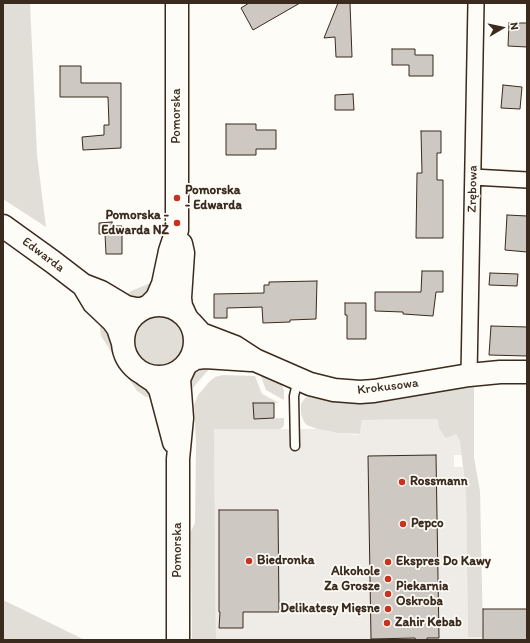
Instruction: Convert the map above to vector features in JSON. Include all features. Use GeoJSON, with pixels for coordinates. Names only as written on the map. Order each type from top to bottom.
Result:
{"type":"FeatureCollection","features":[{"type":"Feature","properties":{"kind":"street","name":"Pomorska"},"geometry":{"type":"LineString","coordinates":[[177,3],[177,230],[183,253],[180,298],[181,306],[189,320]]}},
{"type":"Feature","properties":{"kind":"street","name":"Zrębowa"},"geometry":{"type":"LineString","coordinates":[[469,375],[476,3]]}},
{"type":"Feature","properties":{"kind":"street"},"geometry":{"type":"LineString","coordinates":[[473,177],[527,180]]}},
{"type":"Feature","properties":{"kind":"street","name":"Edwarda"},"geometry":{"type":"LineString","coordinates":[[3,226],[31,245],[83,285],[101,292],[126,307],[136,309],[145,307]]}},
{"type":"Feature","properties":{"kind":"street","name":"Pomorska"},"geometry":{"type":"LineString","coordinates":[[145,307],[157,298],[163,284],[170,252],[177,230]]}},
{"type":"Feature","properties":{"kind":"street","name":"Edwarda"},"geometry":{"type":"LineString","coordinates":[[83,285],[94,303],[113,321],[118,328],[123,343]]}},
{"type":"Feature","properties":{"kind":"street"},"geometry":{"type":"LineString","coordinates":[[161,305],[173,307],[189,320],[194,331],[195,347],[186,365],[177,373],[161,378],[145,375],[132,365],[124,351],[123,343],[125,327],[135,314],[145,307],[161,305]]}},
{"type":"Feature","properties":{"kind":"street","name":"Krokusowa"},"geometry":{"type":"LineString","coordinates":[[189,320],[201,334],[235,347],[255,360],[310,384],[334,390],[360,392],[389,389],[469,375],[500,372],[527,372]]}},
{"type":"Feature","properties":{"kind":"street","name":"Krokusowa"},"geometry":{"type":"LineString","coordinates":[[186,365],[196,358],[204,357],[255,360]]}},
{"type":"Feature","properties":{"kind":"street","name":"Pomorska"},"geometry":{"type":"LineString","coordinates":[[178,640],[178,459],[182,418],[179,379],[186,365]]}},
{"type":"Feature","properties":{"kind":"street","name":"Pomorska"},"geometry":{"type":"LineString","coordinates":[[145,375],[154,381],[160,389],[178,459]]}},
{"type":"Feature","properties":{"kind":"lane"},"geometry":{"type":"LineString","coordinates":[[295,446],[294,396],[299,378]]}},
{"type":"Feature","properties":{"kind":"shaded area"},"geometry":{"type":"Polygon","coordinates":[[[3,3],[30,3],[37,155],[46,227],[3,199],[3,3]]]}},
{"type":"Feature","properties":{"kind":"shaded area"},"geometry":{"type":"Polygon","coordinates":[[[153,282],[147,294],[137,297],[124,297],[131,291],[153,282]]]}},
{"type":"Feature","properties":{"kind":"shaded area"},"geometry":{"type":"Polygon","coordinates":[[[154,317],[164,317],[173,321],[179,327],[182,332],[182,350],[173,361],[164,365],[154,365],[145,361],[139,355],[135,346],[135,336],[139,327],[145,321],[154,317]]]}},
{"type":"Feature","properties":{"kind":"shaded area"},"geometry":{"type":"Polygon","coordinates":[[[104,321],[116,345],[122,363],[128,371],[156,397],[146,397],[137,391],[101,336],[100,328],[104,321]]]}},
{"type":"Feature","properties":{"kind":"shaded area"},"geometry":{"type":"Polygon","coordinates":[[[205,367],[210,368],[188,392],[190,378],[205,367]]]}},
{"type":"Feature","properties":{"kind":"shaded area"},"geometry":{"type":"Polygon","coordinates":[[[259,371],[281,382],[284,391],[284,400],[266,390],[259,371]]]}},
{"type":"Feature","properties":{"kind":"shaded area"},"geometry":{"type":"Polygon","coordinates":[[[223,375],[255,376],[262,394],[279,403],[253,403],[254,419],[284,418],[284,424],[280,429],[214,429],[216,640],[192,640],[191,531],[195,523],[196,443],[194,405],[198,395],[210,381],[215,377],[223,375]]]}},
{"type":"Feature","properties":{"kind":"shaded area"},"geometry":{"type":"Polygon","coordinates":[[[474,382],[474,458],[480,491],[483,637],[468,637],[466,491],[460,442],[456,434],[446,438],[439,428],[438,419],[362,420],[360,434],[338,433],[317,429],[307,425],[301,414],[301,404],[305,398],[311,395],[474,382]]]}},
{"type":"Feature","properties":{"kind":"shaded area"},"geometry":{"type":"Polygon","coordinates":[[[438,419],[456,434],[460,442],[462,455],[454,455],[454,467],[463,467],[466,491],[468,637],[483,637],[483,640],[197,640],[216,639],[214,429],[317,429],[358,435],[360,434],[362,420],[438,419]]]}},
{"type":"Feature","properties":{"kind":"shaded area"},"geometry":{"type":"Polygon","coordinates":[[[3,600],[85,640],[3,640],[3,600]]]}},
{"type":"Feature","properties":{"kind":"building"},"geometry":{"type":"Polygon","coordinates":[[[249,3],[300,3],[253,30],[241,8],[249,3]]]}},
{"type":"Feature","properties":{"kind":"building"},"geometry":{"type":"Polygon","coordinates":[[[338,3],[350,3],[352,57],[336,57],[335,37],[324,38],[338,3]]]}},
{"type":"Feature","properties":{"kind":"building"},"geometry":{"type":"Polygon","coordinates":[[[509,23],[527,23],[527,47],[508,46],[509,23]]]}},
{"type":"Feature","properties":{"kind":"building"},"geometry":{"type":"Polygon","coordinates":[[[392,49],[415,49],[415,55],[433,55],[433,76],[409,76],[409,65],[392,65],[392,49]]]}},
{"type":"Feature","properties":{"kind":"building"},"geometry":{"type":"Polygon","coordinates":[[[60,66],[81,66],[81,83],[121,83],[121,148],[83,150],[82,137],[104,135],[104,125],[109,125],[108,97],[60,97],[60,66]]]}},
{"type":"Feature","properties":{"kind":"building"},"geometry":{"type":"Polygon","coordinates":[[[503,85],[522,87],[520,109],[501,108],[503,85]]]}},
{"type":"Feature","properties":{"kind":"building"},"geometry":{"type":"Polygon","coordinates":[[[353,94],[354,110],[335,110],[335,95],[353,94]]]}},
{"type":"Feature","properties":{"kind":"building"},"geometry":{"type":"Polygon","coordinates":[[[226,124],[256,124],[256,130],[276,130],[276,149],[256,149],[256,155],[226,155],[226,124]]]}},
{"type":"Feature","properties":{"kind":"building"},"geometry":{"type":"Polygon","coordinates":[[[421,131],[441,131],[441,153],[437,153],[437,180],[443,180],[443,238],[416,238],[417,173],[422,173],[421,131]]]}},
{"type":"Feature","properties":{"kind":"building"},"geometry":{"type":"Polygon","coordinates":[[[507,215],[527,216],[527,252],[505,250],[507,215]]]}},
{"type":"Feature","properties":{"kind":"building"},"geometry":{"type":"Polygon","coordinates":[[[112,222],[112,226],[122,226],[122,254],[106,254],[105,234],[99,234],[99,223],[112,222]]]}},
{"type":"Feature","properties":{"kind":"building"},"geometry":{"type":"Polygon","coordinates":[[[422,271],[443,271],[443,292],[436,292],[433,316],[403,314],[403,312],[375,311],[375,292],[421,292],[422,271]]]}},
{"type":"Feature","properties":{"kind":"building"},"geometry":{"type":"Polygon","coordinates":[[[490,273],[518,274],[517,286],[489,285],[490,273]]]}},
{"type":"Feature","properties":{"kind":"building"},"geometry":{"type":"Polygon","coordinates":[[[317,281],[316,319],[263,323],[262,307],[227,308],[227,318],[214,318],[214,294],[264,293],[264,285],[269,285],[269,282],[317,281]]]}},
{"type":"Feature","properties":{"kind":"building"},"geometry":{"type":"Polygon","coordinates":[[[345,303],[366,303],[366,339],[347,339],[347,315],[345,315],[345,303]]]}},
{"type":"Feature","properties":{"kind":"building"},"geometry":{"type":"Polygon","coordinates":[[[491,326],[527,327],[527,356],[489,355],[491,326]]]}},
{"type":"Feature","properties":{"kind":"building"},"geometry":{"type":"Polygon","coordinates":[[[253,403],[274,403],[274,418],[254,419],[253,403]]]}},
{"type":"Feature","properties":{"kind":"building"},"geometry":{"type":"Polygon","coordinates":[[[436,455],[439,638],[427,638],[427,640],[416,640],[415,638],[371,639],[368,456],[436,455]]]}},
{"type":"Feature","properties":{"kind":"building","name":"Biedronka"},"geometry":{"type":"Polygon","coordinates":[[[219,510],[278,510],[279,612],[243,612],[243,628],[219,628],[219,510]]]}},
{"type":"Feature","properties":{"kind":"building"},"geometry":{"type":"Polygon","coordinates":[[[483,609],[527,609],[527,640],[483,640],[483,609]]]}},
{"type":"Feature","properties":{"kind":"place","name":"Pomorska - Edwarda"},"geometry":{"type":"Point","coordinates":[177,198]}},
{"type":"Feature","properties":{"kind":"place","name":"Pomorska - Edwarda NŻ"},"geometry":{"type":"Point","coordinates":[177,223]}},
{"type":"Feature","properties":{"kind":"place","name":"Rossmann"},"geometry":{"type":"Point","coordinates":[402,482]}},
{"type":"Feature","properties":{"kind":"place","name":"Pepco"},"geometry":{"type":"Point","coordinates":[403,524]}},
{"type":"Feature","properties":{"kind":"place","name":"Biedronka"},"geometry":{"type":"Point","coordinates":[249,561]}},
{"type":"Feature","properties":{"kind":"place","name":"Ekspres Do Kawy"},"geometry":{"type":"Point","coordinates":[388,562]}},
{"type":"Feature","properties":{"kind":"place","name":"Alkohole Za Grosze"},"geometry":{"type":"Point","coordinates":[388,579]}},
{"type":"Feature","properties":{"kind":"place","name":"Piekarnia Oskroba"},"geometry":{"type":"Point","coordinates":[388,594]}},
{"type":"Feature","properties":{"kind":"place","name":"Delikatesy Mięsne"},"geometry":{"type":"Point","coordinates":[388,609]}},
{"type":"Feature","properties":{"kind":"place","name":"Zahir Kebab"},"geometry":{"type":"Point","coordinates":[387,623]}}]}
